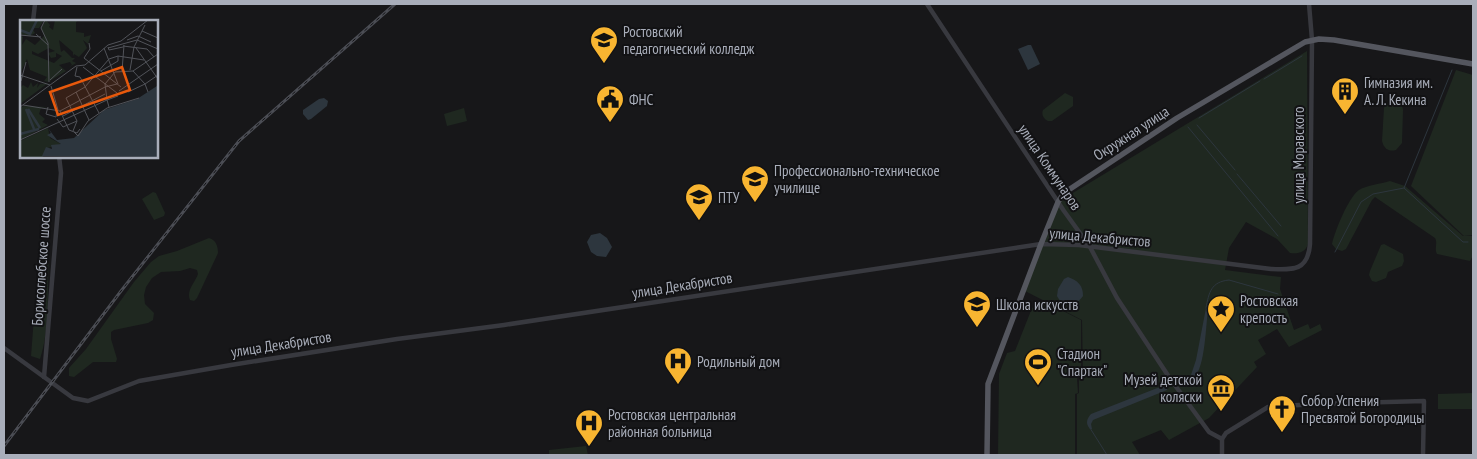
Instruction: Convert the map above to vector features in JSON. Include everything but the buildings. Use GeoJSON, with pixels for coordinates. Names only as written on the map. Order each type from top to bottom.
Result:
{"type":"FeatureCollection","features":[{"type":"Feature","properties":{"kind":"main road","name":"Окружная улица"},"geometry":{"type":"LineString","coordinates":[[987,455],[988,384],[1041,244],[1058,202],[1064,193],[1177,118],[1305,42],[1312,40],[1334,40],[1473,64]]}},
{"type":"Feature","properties":{"kind":"street"},"geometry":{"type":"LineString","coordinates":[[33,20],[35,4]]}},
{"type":"Feature","properties":{"kind":"street","name":"улица Коммунаров"},"geometry":{"type":"LineString","coordinates":[[928,4],[1058,202],[1090,246],[1118,298],[1169,377],[1209,432],[1222,440]]}},
{"type":"Feature","properties":{"kind":"street","name":"улица Моравского"},"geometry":{"type":"LineString","coordinates":[[1299,267],[1307,260],[1310,244],[1312,40],[1309,4]]}},
{"type":"Feature","properties":{"kind":"street","name":"Борисоглебское шоссе"},"geometry":{"type":"LineString","coordinates":[[44,377],[61,173],[58,158]]}},
{"type":"Feature","properties":{"kind":"street","name":"улица Декабристов"},"geometry":{"type":"LineString","coordinates":[[44,377],[73,398],[88,402],[139,381],[231,364],[1041,244],[1079,244],[1271,269],[1285,270],[1299,267]]}},
{"type":"Feature","properties":{"kind":"street"},"geometry":{"type":"LineString","coordinates":[[4,348],[44,377]]}},
{"type":"Feature","properties":{"kind":"street"},"geometry":{"type":"LineString","coordinates":[[1222,455],[1222,440],[1228,431],[1268,407],[1424,401],[1423,455]]}},
{"type":"Feature","properties":{"kind":"shaded area"},"geometry":{"type":"Polygon","coordinates":[[[1031,45],[1040,64],[1028,70],[1018,49],[1031,45]]]}},
{"type":"Feature","properties":{"kind":"shaded area"},"geometry":{"type":"Polygon","coordinates":[[[1307,51],[1308,244],[1301,252],[1290,253],[1277,239],[1246,222],[1229,248],[1225,270],[1281,277],[1280,289],[1294,330],[1308,324],[1310,329],[1320,324],[1322,330],[1289,347],[1277,329],[1258,340],[1266,354],[1254,362],[1257,367],[1209,418],[1169,440],[1161,430],[1132,442],[1140,455],[1077,455],[1077,394],[1079,393],[1079,379],[1083,373],[1082,320],[1025,291],[1058,202],[1307,51]]]}},
{"type":"Feature","properties":{"kind":"shaded area"},"geometry":{"type":"Polygon","coordinates":[[[1456,70],[1473,75],[1473,235],[1464,236],[1411,186],[1456,70]]]}},
{"type":"Feature","properties":{"kind":"shaded area"},"geometry":{"type":"Polygon","coordinates":[[[1065,93],[1073,97],[1073,106],[1052,121],[1048,121],[1044,118],[1043,110],[1065,93]]]}},
{"type":"Feature","properties":{"kind":"shaded area"},"geometry":{"type":"Polygon","coordinates":[[[324,98],[328,101],[327,106],[308,120],[303,114],[303,110],[319,99],[324,98]]]}},
{"type":"Feature","properties":{"kind":"shaded area"},"geometry":{"type":"Polygon","coordinates":[[[1394,100],[1400,103],[1403,110],[1402,143],[1396,150],[1391,151],[1385,148],[1382,141],[1384,108],[1388,102],[1394,100]]]}},
{"type":"Feature","properties":{"kind":"shaded area"},"geometry":{"type":"Polygon","coordinates":[[[464,108],[467,121],[447,126],[444,114],[464,108]]]}},
{"type":"Feature","properties":{"kind":"shaded area"},"geometry":{"type":"Polygon","coordinates":[[[1390,181],[1405,186],[1463,236],[1473,236],[1473,252],[1470,261],[1437,254],[1435,238],[1375,197],[1346,249],[1342,251],[1336,249],[1332,244],[1336,231],[1346,207],[1355,194],[1366,187],[1390,181]]]}},
{"type":"Feature","properties":{"kind":"shaded area"},"geometry":{"type":"Polygon","coordinates":[[[153,192],[156,193],[165,213],[164,216],[154,220],[142,199],[153,192]]]}},
{"type":"Feature","properties":{"kind":"shaded area"},"geometry":{"type":"Polygon","coordinates":[[[600,233],[607,238],[612,247],[606,257],[597,256],[591,252],[587,242],[591,235],[600,233]]]}},
{"type":"Feature","properties":{"kind":"shaded area"},"geometry":{"type":"Polygon","coordinates":[[[209,238],[216,244],[218,253],[194,301],[190,300],[189,293],[198,274],[197,270],[190,268],[180,271],[161,272],[152,278],[146,287],[144,295],[145,304],[154,313],[153,320],[148,323],[111,332],[116,362],[93,362],[74,377],[69,376],[69,368],[86,349],[134,282],[151,262],[159,256],[209,238]]]}},
{"type":"Feature","properties":{"kind":"shaded area"},"geometry":{"type":"Polygon","coordinates":[[[1384,244],[1403,254],[1404,261],[1402,266],[1388,272],[1386,278],[1376,282],[1372,281],[1369,275],[1370,271],[1381,245],[1384,244]]]}},
{"type":"Feature","properties":{"kind":"shaded area"},"geometry":{"type":"Polygon","coordinates":[[[41,255],[49,255],[47,322],[40,359],[31,356],[38,266],[41,255]]]}},
{"type":"Feature","properties":{"kind":"shaded area"},"geometry":{"type":"Polygon","coordinates":[[[1068,277],[1075,280],[1082,289],[1083,296],[1073,305],[1066,305],[1057,296],[1058,289],[1064,279],[1068,277]]]}},
{"type":"Feature","properties":{"kind":"shaded area","name":"Стадион \"Спартак\""},"geometry":{"type":"Polygon","coordinates":[[[1045,302],[1081,320],[1081,373],[1077,379],[1078,393],[1075,394],[1075,455],[998,455],[999,374],[1007,353],[1015,351],[1032,308],[1045,302]]]}},
{"type":"Feature","properties":{"kind":"shaded area"},"geometry":{"type":"Polygon","coordinates":[[[1206,308],[1208,309],[1203,356],[1198,372],[1194,377],[1191,375],[1196,360],[1206,308]]]}},
{"type":"Feature","properties":{"kind":"shaded area"},"geometry":{"type":"Polygon","coordinates":[[[1165,385],[1168,387],[1167,390],[1093,420],[1091,424],[1092,429],[1088,427],[1087,421],[1091,414],[1165,385]]]}},
{"type":"Feature","properties":{"kind":"shaded area"},"geometry":{"type":"Polygon","coordinates":[[[1473,393],[1473,409],[1438,409],[1438,394],[1473,393]]]}},
{"type":"Feature","properties":{"kind":"shaded area"},"geometry":{"type":"Polygon","coordinates":[[[586,446],[588,455],[549,455],[549,450],[586,446]]]}},
{"type":"Feature","properties":{"kind":"waterway"},"geometry":{"type":"LineString","coordinates":[[1264,79],[1302,56]]}},
{"type":"Feature","properties":{"kind":"waterway"},"geometry":{"type":"LineString","coordinates":[[1452,70],[1404,188],[1463,242],[1468,242]]}},
{"type":"Feature","properties":{"kind":"waterway"},"geometry":{"type":"LineString","coordinates":[[1199,118],[1260,81]]}},
{"type":"Feature","properties":{"kind":"waterway"},"geometry":{"type":"LineString","coordinates":[[1197,125],[1235,170]]}},
{"type":"Feature","properties":{"kind":"waterway"},"geometry":{"type":"LineString","coordinates":[[1188,127],[1278,236]]}},
{"type":"Feature","properties":{"kind":"waterway"},"geometry":{"type":"LineString","coordinates":[[1237,174],[1281,226]]}},
{"type":"Feature","properties":{"kind":"waterway"},"geometry":{"type":"LineString","coordinates":[[1335,252],[1361,202],[1373,194],[1404,188]]}},
{"type":"Feature","properties":{"kind":"waterway"},"geometry":{"type":"LineString","coordinates":[[1206,308],[1212,289],[1223,281],[1229,280],[1278,294]]}},
{"type":"Feature","properties":{"kind":"waterway"},"geometry":{"type":"LineString","coordinates":[[1090,428],[1107,455]]}},
{"type":"Feature","properties":{"kind":"railway"},"geometry":{"type":"LineString","coordinates":[[4,446],[121,291],[239,141],[395,4]]}},
{"type":"Feature","properties":{"kind":"place","name":"Ростовский педагогический колледж"},"geometry":{"type":"Point","coordinates":[604,64]}},
{"type":"Feature","properties":{"kind":"place","name":"Гимназия им. А. Л. Кекина"},"geometry":{"type":"Point","coordinates":[1345,115]}},
{"type":"Feature","properties":{"kind":"place","name":"ФНС"},"geometry":{"type":"Point","coordinates":[610,123]}},
{"type":"Feature","properties":{"kind":"place","name":"Профессионально-техническое училище"},"geometry":{"type":"Point","coordinates":[755,203]}},
{"type":"Feature","properties":{"kind":"place","name":"ПТУ"},"geometry":{"type":"Point","coordinates":[699,221]}},
{"type":"Feature","properties":{"kind":"place","name":"Школа искусств"},"geometry":{"type":"Point","coordinates":[977,328]}},
{"type":"Feature","properties":{"kind":"place","name":"Ростовская крепость"},"geometry":{"type":"Point","coordinates":[1221,333]}},
{"type":"Feature","properties":{"kind":"place","name":"Родильный дом"},"geometry":{"type":"Point","coordinates":[678,385]}},
{"type":"Feature","properties":{"kind":"place","name":"Стадион \"Спартак\""},"geometry":{"type":"Point","coordinates":[1038,386]}},
{"type":"Feature","properties":{"kind":"place","name":"Музей детской коляски"},"geometry":{"type":"Point","coordinates":[1221,412]}},
{"type":"Feature","properties":{"kind":"place","name":"Собор Успения Пресвятой Богородицы"},"geometry":{"type":"Point","coordinates":[1282,433]}},
{"type":"Feature","properties":{"kind":"place","name":"Ростовская центральная районная больница"},"geometry":{"type":"Point","coordinates":[589,447]}}]}
